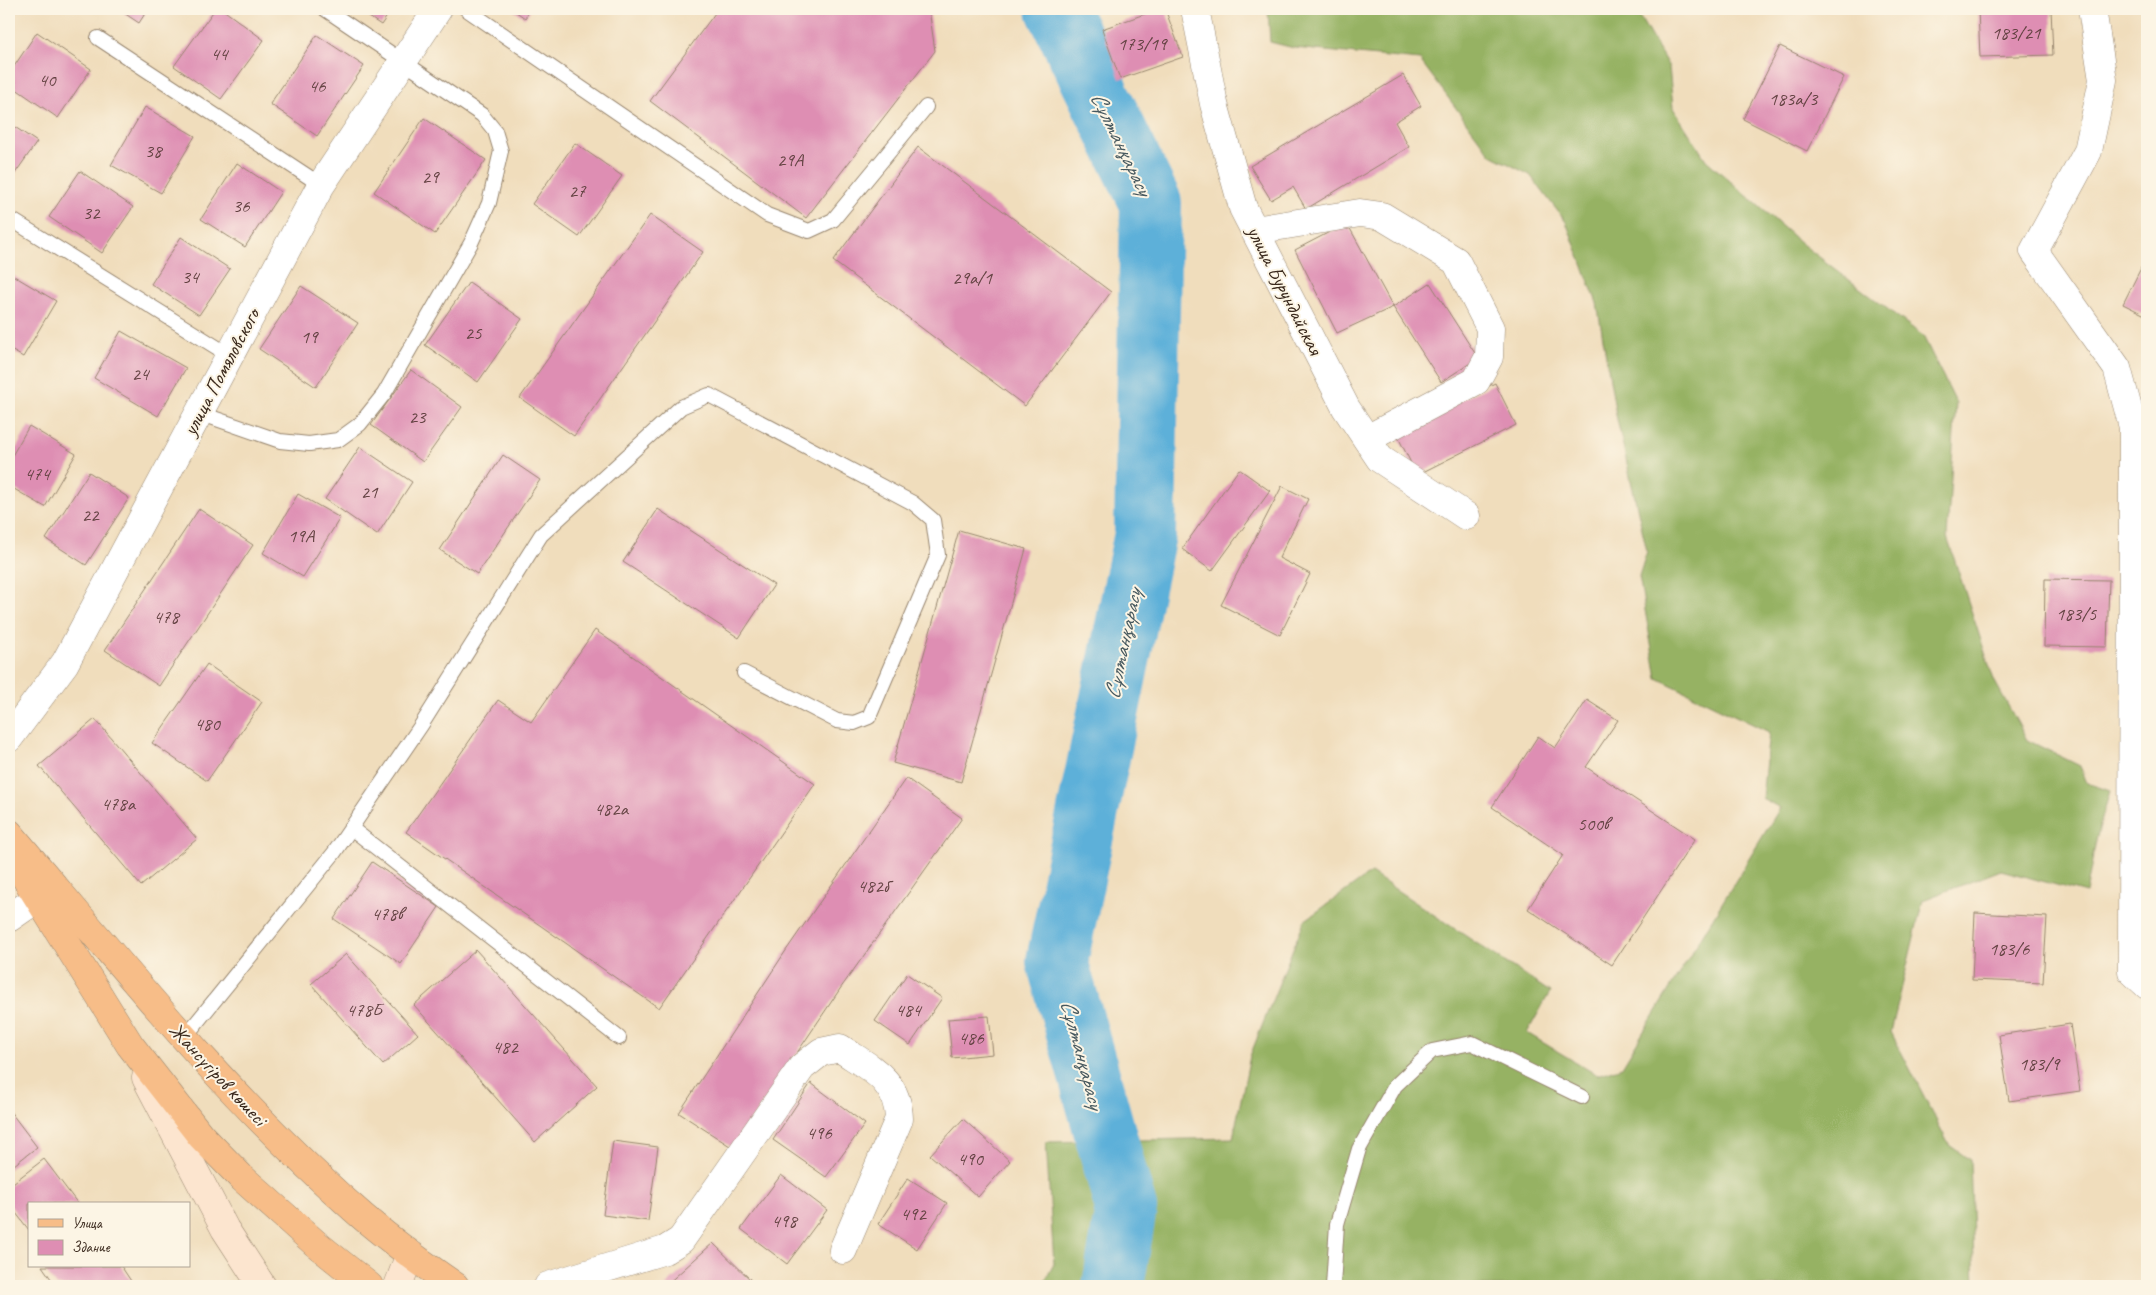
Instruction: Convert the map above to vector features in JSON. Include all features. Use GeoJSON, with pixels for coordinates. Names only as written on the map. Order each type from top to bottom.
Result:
{"type":"FeatureCollection","features":[{"type":"Feature","properties":{"kind":"main road","name":"Жансүгіров көшесі"},"geometry":{"type":"LineString","coordinates":[[9,833],[184,1038],[278,1138],[353,1209],[410,1254],[455,1286]]}},
{"type":"Feature","properties":{"kind":"main road"},"geometry":{"type":"LineString","coordinates":[[9,850],[130,1045],[225,1228],[262,1286]]}},
{"type":"Feature","properties":{"kind":"main road"},"geometry":{"type":"LineString","coordinates":[[130,1045],[201,1136],[241,1177],[315,1243],[369,1286]]}},
{"type":"Feature","properties":{"kind":"main road"},"geometry":{"type":"LineString","coordinates":[[398,1286],[410,1254]]}},
{"type":"Feature","properties":{"kind":"street","name":"улица Помяловского"},"geometry":{"type":"LineString","coordinates":[[9,738],[65,663],[321,185],[438,9]]}},
{"type":"Feature","properties":{"kind":"street","name":"улица Бурундайская"},"geometry":{"type":"LineString","coordinates":[[1195,9],[1214,104],[1243,208],[1346,408],[1380,459],[1466,516]]}},
{"type":"Feature","properties":{"kind":"street"},"geometry":{"type":"LineString","coordinates":[[2092,9],[2103,80],[2088,151],[2034,251],[2117,368],[2133,427],[2132,971],[2147,985]]}},
{"type":"Feature","properties":{"kind":"street"},"geometry":{"type":"LineString","coordinates":[[1255,230],[1360,213],[1382,216],[1456,261],[1490,328],[1489,357],[1476,381],[1366,438]]}},
{"type":"Feature","properties":{"kind":"street"},"geometry":{"type":"LineString","coordinates":[[9,918],[38,898]]}},
{"type":"Feature","properties":{"kind":"street"},"geometry":{"type":"LineString","coordinates":[[548,1286],[665,1250],[681,1240],[802,1067],[821,1052],[840,1048],[887,1080],[899,1105],[899,1118],[843,1250]]}},
{"type":"Feature","properties":{"kind":"lane"},"geometry":{"type":"LineString","coordinates":[[199,413],[280,441],[309,444],[338,440],[360,424],[384,394],[474,235],[490,202],[501,151],[495,131],[482,115],[325,9]]}},
{"type":"Feature","properties":{"kind":"lane"},"geometry":{"type":"LineString","coordinates":[[466,9],[767,215],[809,231],[833,220],[926,107]]}},
{"type":"Feature","properties":{"kind":"lane"},"geometry":{"type":"LineString","coordinates":[[98,38],[321,185]]}},
{"type":"Feature","properties":{"kind":"lane"},"geometry":{"type":"LineString","coordinates":[[9,218],[229,355]]}},
{"type":"Feature","properties":{"kind":"lane"},"geometry":{"type":"LineString","coordinates":[[184,1038],[334,853],[422,724],[541,535],[681,407],[709,395],[913,503],[933,520],[938,555],[869,717],[854,723],[837,721],[744,674]]}},
{"type":"Feature","properties":{"kind":"lane"},"geometry":{"type":"LineString","coordinates":[[351,828],[619,1038]]}},
{"type":"Feature","properties":{"kind":"lane"},"geometry":{"type":"LineString","coordinates":[[1333,1286],[1337,1224],[1359,1149],[1396,1086],[1432,1050],[1472,1042],[1582,1098]]}},
{"type":"Feature","properties":{"kind":"green space"},"geometry":{"type":"Polygon","coordinates":[[[1268,9],[1635,9],[1669,67],[1673,108],[1706,160],[1802,244],[1923,336],[1956,403],[1947,537],[1994,680],[2027,740],[2080,766],[2087,783],[2110,791],[2096,840],[2086,893],[2001,870],[1923,900],[1891,1032],[1949,1145],[1970,1160],[1975,1286],[1042,1286],[1054,1264],[1046,1142],[1233,1138],[1250,1056],[1304,921],[1371,873],[1550,992],[1527,1033],[1597,1075],[1622,1067],[1780,808],[1762,798],[1769,732],[1657,678],[1639,576],[1647,551],[1616,415],[1597,303],[1566,222],[1530,175],[1491,155],[1420,60],[1294,48],[1270,42],[1268,9]]]}},
{"type":"Feature","properties":{"kind":"building"},"geometry":{"type":"Polygon","coordinates":[[[118,9],[148,9],[139,23],[118,9]]]}},
{"type":"Feature","properties":{"kind":"building"},"geometry":{"type":"Polygon","coordinates":[[[215,9],[222,9],[264,40],[221,99],[174,66],[215,9]]]}},
{"type":"Feature","properties":{"kind":"building"},"geometry":{"type":"Polygon","coordinates":[[[357,9],[392,9],[381,25],[357,9]]]}},
{"type":"Feature","properties":{"kind":"building"},"geometry":{"type":"Polygon","coordinates":[[[512,9],[531,9],[525,18],[512,9]]]}},
{"type":"Feature","properties":{"kind":"building"},"geometry":{"type":"Polygon","coordinates":[[[718,9],[929,9],[935,51],[806,218],[650,101],[718,9]]]}},
{"type":"Feature","properties":{"kind":"building"},"geometry":{"type":"Polygon","coordinates":[[[1159,9],[1165,9],[1183,57],[1120,79],[1102,29],[1159,9]]]}},
{"type":"Feature","properties":{"kind":"building"},"geometry":{"type":"Polygon","coordinates":[[[1978,9],[2051,9],[2053,55],[1980,57],[1978,9]]]}},
{"type":"Feature","properties":{"kind":"building"},"geometry":{"type":"Polygon","coordinates":[[[37,32],[91,69],[58,118],[9,84],[9,74],[37,32]]]}},
{"type":"Feature","properties":{"kind":"building"},"geometry":{"type":"Polygon","coordinates":[[[317,35],[364,66],[317,136],[270,104],[317,35]]]}},
{"type":"Feature","properties":{"kind":"building"},"geometry":{"type":"Polygon","coordinates":[[[1780,46],[1844,77],[1807,151],[1743,119],[1780,46]]]}},
{"type":"Feature","properties":{"kind":"building"},"geometry":{"type":"Polygon","coordinates":[[[1403,75],[1421,106],[1395,122],[1409,147],[1306,209],[1293,187],[1271,200],[1250,166],[1403,75]]]}},
{"type":"Feature","properties":{"kind":"building"},"geometry":{"type":"Polygon","coordinates":[[[145,107],[195,136],[161,193],[111,165],[145,107]]]}},
{"type":"Feature","properties":{"kind":"building"},"geometry":{"type":"Polygon","coordinates":[[[424,118],[486,160],[435,234],[374,192],[424,118]]]}},
{"type":"Feature","properties":{"kind":"building"},"geometry":{"type":"Polygon","coordinates":[[[9,123],[37,142],[9,182],[9,123]]]}},
{"type":"Feature","properties":{"kind":"building"},"geometry":{"type":"Polygon","coordinates":[[[575,143],[622,176],[579,237],[532,204],[575,143]]]}},
{"type":"Feature","properties":{"kind":"building"},"geometry":{"type":"Polygon","coordinates":[[[918,147],[1111,292],[1025,406],[833,261],[918,147]]]}},
{"type":"Feature","properties":{"kind":"building"},"geometry":{"type":"Polygon","coordinates":[[[237,163],[281,192],[245,247],[201,219],[237,163]]]}},
{"type":"Feature","properties":{"kind":"building"},"geometry":{"type":"Polygon","coordinates":[[[80,171],[133,207],[102,253],[49,217],[80,171]]]}},
{"type":"Feature","properties":{"kind":"building"},"geometry":{"type":"Polygon","coordinates":[[[650,215],[703,252],[574,436],[520,398],[650,215]]]}},
{"type":"Feature","properties":{"kind":"building"},"geometry":{"type":"Polygon","coordinates":[[[1347,223],[1393,307],[1337,333],[1295,250],[1347,223]]]}},
{"type":"Feature","properties":{"kind":"building"},"geometry":{"type":"Polygon","coordinates":[[[181,237],[230,269],[199,315],[151,284],[181,237]]]}},
{"type":"Feature","properties":{"kind":"building"},"geometry":{"type":"Polygon","coordinates":[[[2147,256],[2147,316],[2123,304],[2147,256]]]}},
{"type":"Feature","properties":{"kind":"building"},"geometry":{"type":"Polygon","coordinates":[[[9,273],[56,301],[23,357],[9,349],[9,273]]]}},
{"type":"Feature","properties":{"kind":"building"},"geometry":{"type":"Polygon","coordinates":[[[469,282],[522,319],[478,382],[425,345],[469,282]]]}},
{"type":"Feature","properties":{"kind":"building"},"geometry":{"type":"Polygon","coordinates":[[[1430,283],[1478,358],[1441,382],[1393,307],[1430,283]]]}},
{"type":"Feature","properties":{"kind":"building"},"geometry":{"type":"Polygon","coordinates":[[[301,286],[358,323],[316,387],[259,349],[301,286]]]}},
{"type":"Feature","properties":{"kind":"building"},"geometry":{"type":"Polygon","coordinates":[[[121,331],[186,368],[158,416],[94,378],[121,331]]]}},
{"type":"Feature","properties":{"kind":"building"},"geometry":{"type":"Polygon","coordinates":[[[411,370],[462,407],[423,462],[371,425],[411,370]]]}},
{"type":"Feature","properties":{"kind":"building"},"geometry":{"type":"Polygon","coordinates":[[[1495,383],[1516,425],[1417,475],[1396,433],[1495,383]]]}},
{"type":"Feature","properties":{"kind":"building"},"geometry":{"type":"Polygon","coordinates":[[[29,426],[76,454],[45,507],[9,486],[9,461],[29,426]]]}},
{"type":"Feature","properties":{"kind":"building"},"geometry":{"type":"Polygon","coordinates":[[[360,447],[412,482],[377,535],[325,499],[360,447]]]}},
{"type":"Feature","properties":{"kind":"building"},"geometry":{"type":"Polygon","coordinates":[[[503,455],[540,480],[477,574],[440,550],[503,455]]]}},
{"type":"Feature","properties":{"kind":"building"},"geometry":{"type":"Polygon","coordinates":[[[1239,469],[1270,491],[1212,571],[1182,549],[1239,469]]]}},
{"type":"Feature","properties":{"kind":"building"},"geometry":{"type":"Polygon","coordinates":[[[89,472],[129,498],[86,565],[46,539],[89,472]]]}},
{"type":"Feature","properties":{"kind":"building"},"geometry":{"type":"Polygon","coordinates":[[[1282,486],[1308,499],[1279,558],[1310,574],[1280,635],[1221,605],[1282,486]]]}},
{"type":"Feature","properties":{"kind":"building"},"geometry":{"type":"Polygon","coordinates":[[[298,494],[340,518],[303,577],[263,553],[298,494]]]}},
{"type":"Feature","properties":{"kind":"building"},"geometry":{"type":"Polygon","coordinates":[[[199,509],[253,545],[159,686],[105,650],[199,509]]]}},
{"type":"Feature","properties":{"kind":"building"},"geometry":{"type":"Polygon","coordinates":[[[658,509],[774,585],[739,638],[623,562],[658,509]]]}},
{"type":"Feature","properties":{"kind":"building"},"geometry":{"type":"Polygon","coordinates":[[[959,530],[1026,549],[961,782],[893,763],[959,530]]]}},
{"type":"Feature","properties":{"kind":"building"},"geometry":{"type":"Polygon","coordinates":[[[2045,579],[2109,580],[2107,647],[2044,646],[2045,579]]]}},
{"type":"Feature","properties":{"kind":"building"},"geometry":{"type":"Polygon","coordinates":[[[595,630],[815,784],[659,1008],[406,832],[498,700],[531,722],[595,630]]]}},
{"type":"Feature","properties":{"kind":"building"},"geometry":{"type":"Polygon","coordinates":[[[207,664],[262,702],[207,781],[152,743],[207,664]]]}},
{"type":"Feature","properties":{"kind":"building"},"geometry":{"type":"Polygon","coordinates":[[[1587,700],[1618,720],[1586,767],[1695,839],[1612,965],[1528,909],[1563,855],[1492,807],[1538,736],[1555,748],[1587,700]]]}},
{"type":"Feature","properties":{"kind":"building"},"geometry":{"type":"Polygon","coordinates":[[[95,719],[197,839],[141,886],[39,766],[95,719]]]}},
{"type":"Feature","properties":{"kind":"building"},"geometry":{"type":"Polygon","coordinates":[[[906,778],[962,818],[840,989],[733,1148],[679,1113],[785,952],[906,778]]]}},
{"type":"Feature","properties":{"kind":"building"},"geometry":{"type":"Polygon","coordinates":[[[372,862],[439,907],[401,964],[334,919],[372,862]]]}},
{"type":"Feature","properties":{"kind":"building"},"geometry":{"type":"Polygon","coordinates":[[[1975,913],[2047,917],[2043,983],[1972,980],[1975,913]]]}},
{"type":"Feature","properties":{"kind":"building"},"geometry":{"type":"Polygon","coordinates":[[[476,950],[597,1086],[535,1142],[414,1005],[476,950]]]}},
{"type":"Feature","properties":{"kind":"building"},"geometry":{"type":"Polygon","coordinates":[[[346,954],[418,1034],[383,1065],[311,984],[346,954]]]}},
{"type":"Feature","properties":{"kind":"building"},"geometry":{"type":"Polygon","coordinates":[[[907,974],[942,998],[910,1045],[875,1021],[907,974]]]}},
{"type":"Feature","properties":{"kind":"building"},"geometry":{"type":"Polygon","coordinates":[[[989,1016],[993,1054],[952,1058],[948,1019],[989,1016]]]}},
{"type":"Feature","properties":{"kind":"building"},"geometry":{"type":"Polygon","coordinates":[[[2070,1024],[2080,1091],[2009,1101],[1999,1035],[2070,1024]]]}},
{"type":"Feature","properties":{"kind":"building"},"geometry":{"type":"Polygon","coordinates":[[[811,1083],[865,1124],[826,1177],[773,1140],[811,1083]]]}},
{"type":"Feature","properties":{"kind":"building"},"geometry":{"type":"Polygon","coordinates":[[[9,1110],[37,1147],[9,1169],[9,1110]]]}},
{"type":"Feature","properties":{"kind":"building"},"geometry":{"type":"Polygon","coordinates":[[[963,1119],[1010,1161],[978,1197],[930,1155],[963,1119]]]}},
{"type":"Feature","properties":{"kind":"building"},"geometry":{"type":"Polygon","coordinates":[[[613,1141],[658,1147],[648,1221],[603,1215],[613,1141]]]}},
{"type":"Feature","properties":{"kind":"building"},"geometry":{"type":"Polygon","coordinates":[[[44,1159],[76,1202],[28,1202],[28,1229],[9,1204],[9,1186],[44,1159]]]}},
{"type":"Feature","properties":{"kind":"building"},"geometry":{"type":"Polygon","coordinates":[[[781,1175],[827,1210],[787,1264],[741,1229],[781,1175]]]}},
{"type":"Feature","properties":{"kind":"building"},"geometry":{"type":"Polygon","coordinates":[[[908,1178],[947,1203],[917,1249],[878,1224],[908,1178]]]}},
{"type":"Feature","properties":{"kind":"building"},"geometry":{"type":"Polygon","coordinates":[[[713,1243],[757,1286],[665,1286],[713,1243]]]}},
{"type":"Feature","properties":{"kind":"building"},"geometry":{"type":"Polygon","coordinates":[[[43,1268],[122,1268],[133,1284],[130,1286],[56,1286],[43,1268]]]}},
{"type":"Feature","properties":{"kind":"waterway","name":"Сұлтанқарасу"},"geometry":{"type":"LineString","coordinates":[[1057,9],[1151,203],[1145,534],[1057,961],[1126,1208],[1113,1286]]}}]}
